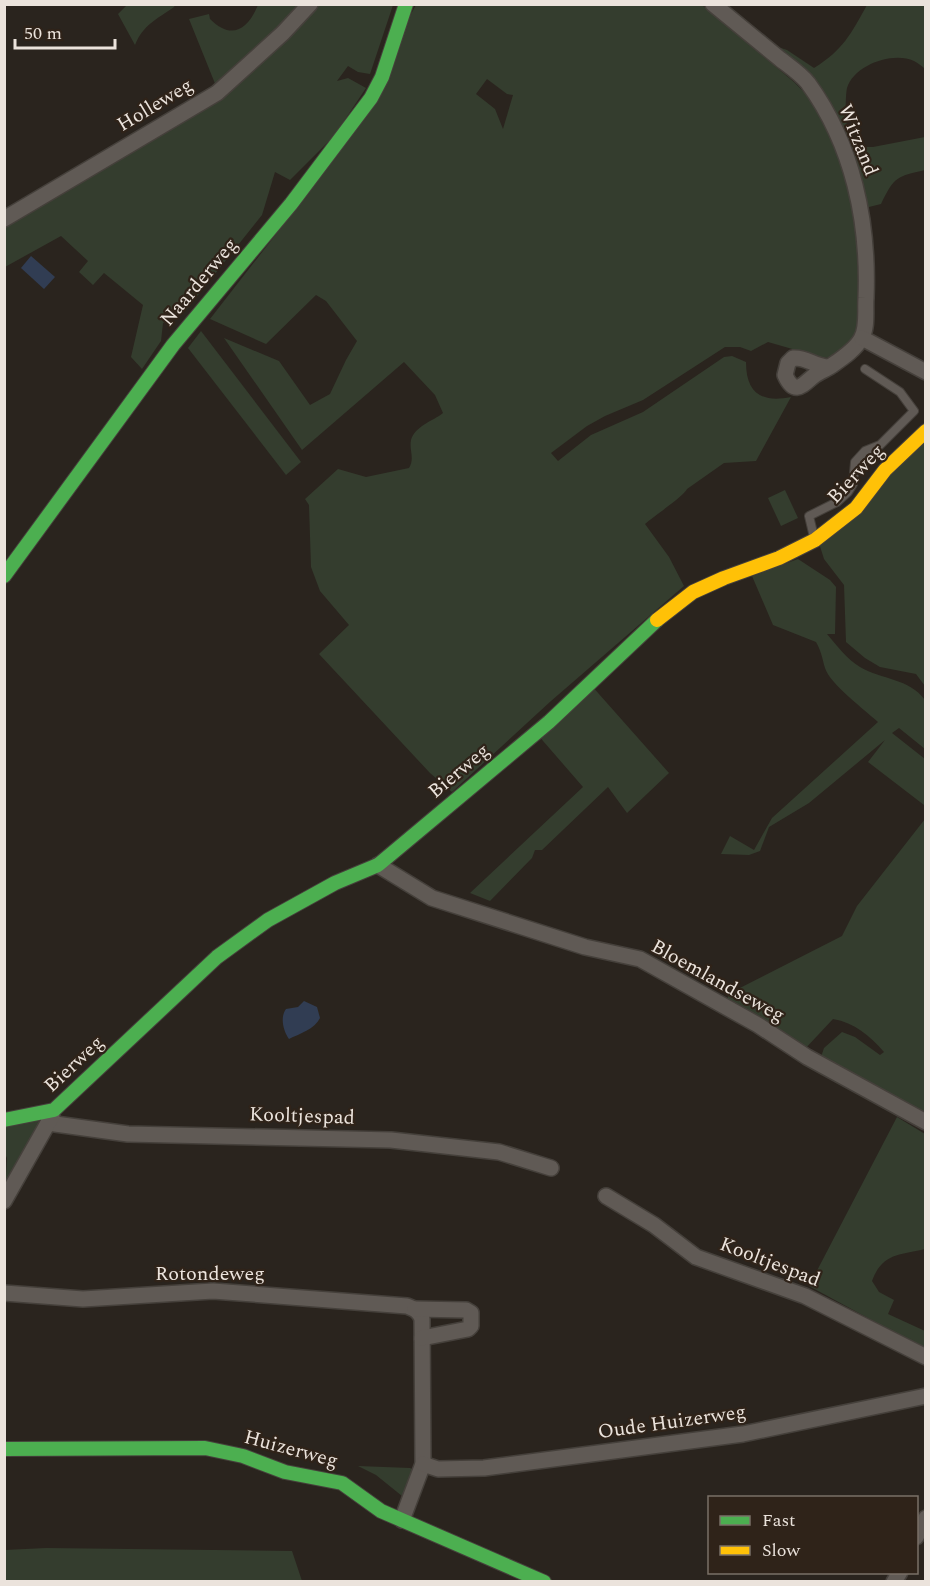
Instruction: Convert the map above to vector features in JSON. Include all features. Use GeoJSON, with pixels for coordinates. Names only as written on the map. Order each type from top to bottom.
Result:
{"type":"FeatureCollection","features":[{"type":"Feature","properties":{"kind":"main road","name":"Naarderweg"},"geometry":{"type":"LineString","coordinates":[[4,576],[173,345],[291,204],[371,98],[382,77],[406,4]]}},
{"type":"Feature","properties":{"kind":"main road","name":"Bierweg"},"geometry":{"type":"LineString","coordinates":[[4,1120],[51,1117],[218,957],[268,920],[335,883],[378,865],[549,722],[668,610],[693,592],[779,558],[815,540],[856,508],[885,470],[926,431]]}},
{"type":"Feature","properties":{"kind":"main road","name":"Huizerweg"},"geometry":{"type":"LineString","coordinates":[[4,1449],[205,1448],[243,1456],[285,1472],[342,1483],[381,1511],[544,1581]]}},
{"type":"Feature","properties":{"kind":"street","name":"Holleweg"},"geometry":{"type":"LineString","coordinates":[[4,219],[217,93],[283,33],[310,4]]}},
{"type":"Feature","properties":{"kind":"street","name":"Witzand"},"geometry":{"type":"LineString","coordinates":[[713,4],[807,81],[832,122],[854,177],[863,224],[867,276],[862,338]]}},
{"type":"Feature","properties":{"kind":"street"},"geometry":{"type":"LineString","coordinates":[[829,367],[862,338],[926,372]]}},
{"type":"Feature","properties":{"kind":"street","name":"Bloemlandseweg"},"geometry":{"type":"LineString","coordinates":[[378,865],[432,898],[585,947],[640,959],[758,1025],[807,1057],[926,1122]]}},
{"type":"Feature","properties":{"kind":"street"},"geometry":{"type":"LineString","coordinates":[[4,1202],[51,1117]]}},
{"type":"Feature","properties":{"kind":"street","name":"Kooltjespad"},"geometry":{"type":"LineString","coordinates":[[51,1117],[128,1134],[391,1140],[499,1152],[551,1168]]}},
{"type":"Feature","properties":{"kind":"street","name":"Kooltjespad"},"geometry":{"type":"LineString","coordinates":[[606,1196],[654,1225],[696,1257],[806,1296],[926,1357]]}},
{"type":"Feature","properties":{"kind":"street","name":"Rotondeweg"},"geometry":{"type":"LineString","coordinates":[[4,1293],[82,1299],[213,1291],[415,1308],[466,1310],[471,1313],[471,1326],[468,1329],[422,1338]]}},
{"type":"Feature","properties":{"kind":"street"},"geometry":{"type":"LineString","coordinates":[[402,1520],[423,1464],[422,1319],[415,1308]]}},
{"type":"Feature","properties":{"kind":"street","name":"Oude Huizerweg"},"geometry":{"type":"LineString","coordinates":[[423,1464],[438,1469],[484,1468],[743,1434],[926,1396]]}},
{"type":"Feature","properties":{"kind":"street"},"geometry":{"type":"LineString","coordinates":[[918,1533],[926,1518]]}},
{"type":"Feature","properties":{"kind":"lane"},"geometry":{"type":"LineString","coordinates":[[815,540],[809,516],[837,502],[848,492],[853,484],[855,462],[865,450],[880,444],[914,411],[900,392],[865,369]]}},
{"type":"Feature","properties":{"kind":"green space"},"geometry":{"type":"Polygon","coordinates":[[[127,5],[175,5],[146,27],[135,45],[118,14],[127,5]]]}},
{"type":"Feature","properties":{"kind":"green space"},"geometry":{"type":"Polygon","coordinates":[[[258,5],[303,5],[216,86],[189,19],[209,14],[210,19],[218,26],[232,31],[244,26],[258,5]]]}},
{"type":"Feature","properties":{"kind":"green space"},"geometry":{"type":"Polygon","coordinates":[[[317,5],[393,5],[370,74],[358,72],[348,66],[337,81],[348,78],[366,88],[334,136],[290,180],[275,172],[262,215],[187,309],[163,323],[161,341],[142,369],[131,357],[143,305],[104,273],[93,285],[79,272],[88,261],[61,236],[5,267],[4,226],[216,100],[317,5]]]}},
{"type":"Feature","properties":{"kind":"green space"},"geometry":{"type":"Polygon","coordinates":[[[416,5],[702,5],[809,97],[837,145],[859,223],[860,326],[851,347],[829,358],[768,342],[751,351],[740,347],[725,347],[643,400],[587,426],[551,453],[558,461],[591,435],[643,412],[724,357],[732,356],[746,362],[749,381],[757,393],[771,398],[791,397],[756,461],[724,463],[687,489],[645,524],[669,557],[684,586],[551,701],[452,792],[430,773],[319,654],[349,625],[320,591],[311,567],[309,505],[305,499],[338,469],[366,477],[409,468],[412,461],[411,440],[413,435],[420,427],[443,413],[435,395],[404,362],[302,450],[224,338],[279,361],[310,405],[330,394],[357,341],[326,301],[316,295],[266,344],[210,319],[315,184],[416,5]],[[487,79],[476,94],[495,109],[503,129],[513,95],[507,94],[487,79]]]}},
{"type":"Feature","properties":{"kind":"green space"},"geometry":{"type":"Polygon","coordinates":[[[867,5],[925,5],[925,69],[914,61],[896,58],[875,62],[857,73],[847,88],[848,134],[852,142],[860,147],[873,147],[925,137],[925,170],[897,179],[881,204],[865,208],[846,143],[773,50],[778,47],[787,50],[814,68],[832,55],[845,41],[867,5]]]}},
{"type":"Feature","properties":{"kind":"green space"},"geometry":{"type":"Polygon","coordinates":[[[201,331],[301,462],[286,475],[188,348],[201,331]]]}},
{"type":"Feature","properties":{"kind":"green space"},"geometry":{"type":"Polygon","coordinates":[[[925,436],[925,686],[916,674],[880,667],[846,642],[844,585],[824,559],[819,543],[925,436]]]}},
{"type":"Feature","properties":{"kind":"green space"},"geometry":{"type":"Polygon","coordinates":[[[785,490],[798,518],[781,526],[768,498],[785,490]]]}},
{"type":"Feature","properties":{"kind":"green space"},"geometry":{"type":"Polygon","coordinates":[[[798,559],[830,580],[836,587],[835,634],[827,634],[838,648],[860,667],[911,687],[925,700],[925,749],[899,728],[892,733],[925,759],[925,802],[924,805],[868,762],[885,740],[809,803],[769,827],[760,851],[749,855],[721,854],[730,836],[754,850],[772,818],[878,722],[834,682],[825,668],[816,642],[773,625],[752,576],[798,559]]]}},
{"type":"Feature","properties":{"kind":"green space"},"geometry":{"type":"Polygon","coordinates":[[[591,685],[669,773],[627,813],[608,787],[542,850],[535,850],[532,858],[490,901],[470,893],[583,787],[537,734],[591,685]]]}},
{"type":"Feature","properties":{"kind":"green space"},"geometry":{"type":"Polygon","coordinates":[[[925,819],[925,1119],[820,1060],[824,1048],[842,1032],[855,1037],[880,1055],[884,1052],[855,1027],[833,1019],[803,1051],[725,1003],[730,993],[842,936],[857,906],[925,819]]]}},
{"type":"Feature","properties":{"kind":"green space"},"geometry":{"type":"Polygon","coordinates":[[[897,1117],[925,1134],[925,1249],[900,1254],[887,1260],[876,1272],[872,1281],[879,1292],[894,1300],[888,1314],[925,1331],[925,1349],[809,1286],[897,1117]]]}},
{"type":"Feature","properties":{"kind":"green space"},"geometry":{"type":"Polygon","coordinates":[[[44,1118],[5,1194],[7,1158],[5,1124],[44,1118]]]}},
{"type":"Feature","properties":{"kind":"green space"},"geometry":{"type":"Polygon","coordinates":[[[358,1466],[414,1470],[407,1500],[376,1475],[358,1466]]]}},
{"type":"Feature","properties":{"kind":"green space"},"geometry":{"type":"Polygon","coordinates":[[[46,1548],[292,1551],[302,1581],[5,1581],[5,1550],[46,1548]]]}},
{"type":"Feature","properties":{"kind":"water"},"geometry":{"type":"Polygon","coordinates":[[[31,256],[55,277],[44,289],[21,268],[31,256]]]}},
{"type":"Feature","properties":{"kind":"water"},"geometry":{"type":"Polygon","coordinates":[[[304,1001],[317,1007],[320,1018],[311,1028],[289,1039],[283,1024],[284,1012],[286,1009],[298,1007],[304,1001]]]}},
{"type":"Feature","properties":{"kind":"traffic: fast"},"geometry":{"type":"LineString","coordinates":[[4,576],[173,345],[291,204],[371,98],[382,77],[406,4]]}},
{"type":"Feature","properties":{"kind":"traffic: fast"},"geometry":{"type":"LineString","coordinates":[[4,1120],[54,1110],[217,957],[268,920],[335,883],[378,865],[549,722],[657,620]]}},
{"type":"Feature","properties":{"kind":"traffic: fast"},"geometry":{"type":"LineString","coordinates":[[4,1449],[205,1448],[243,1456],[285,1472],[342,1483],[381,1511],[544,1582]]}},
{"type":"Feature","properties":{"kind":"traffic: slow"},"geometry":{"type":"LineString","coordinates":[[657,620],[693,592],[779,558],[815,540],[856,508],[885,470],[926,431]]}}]}
